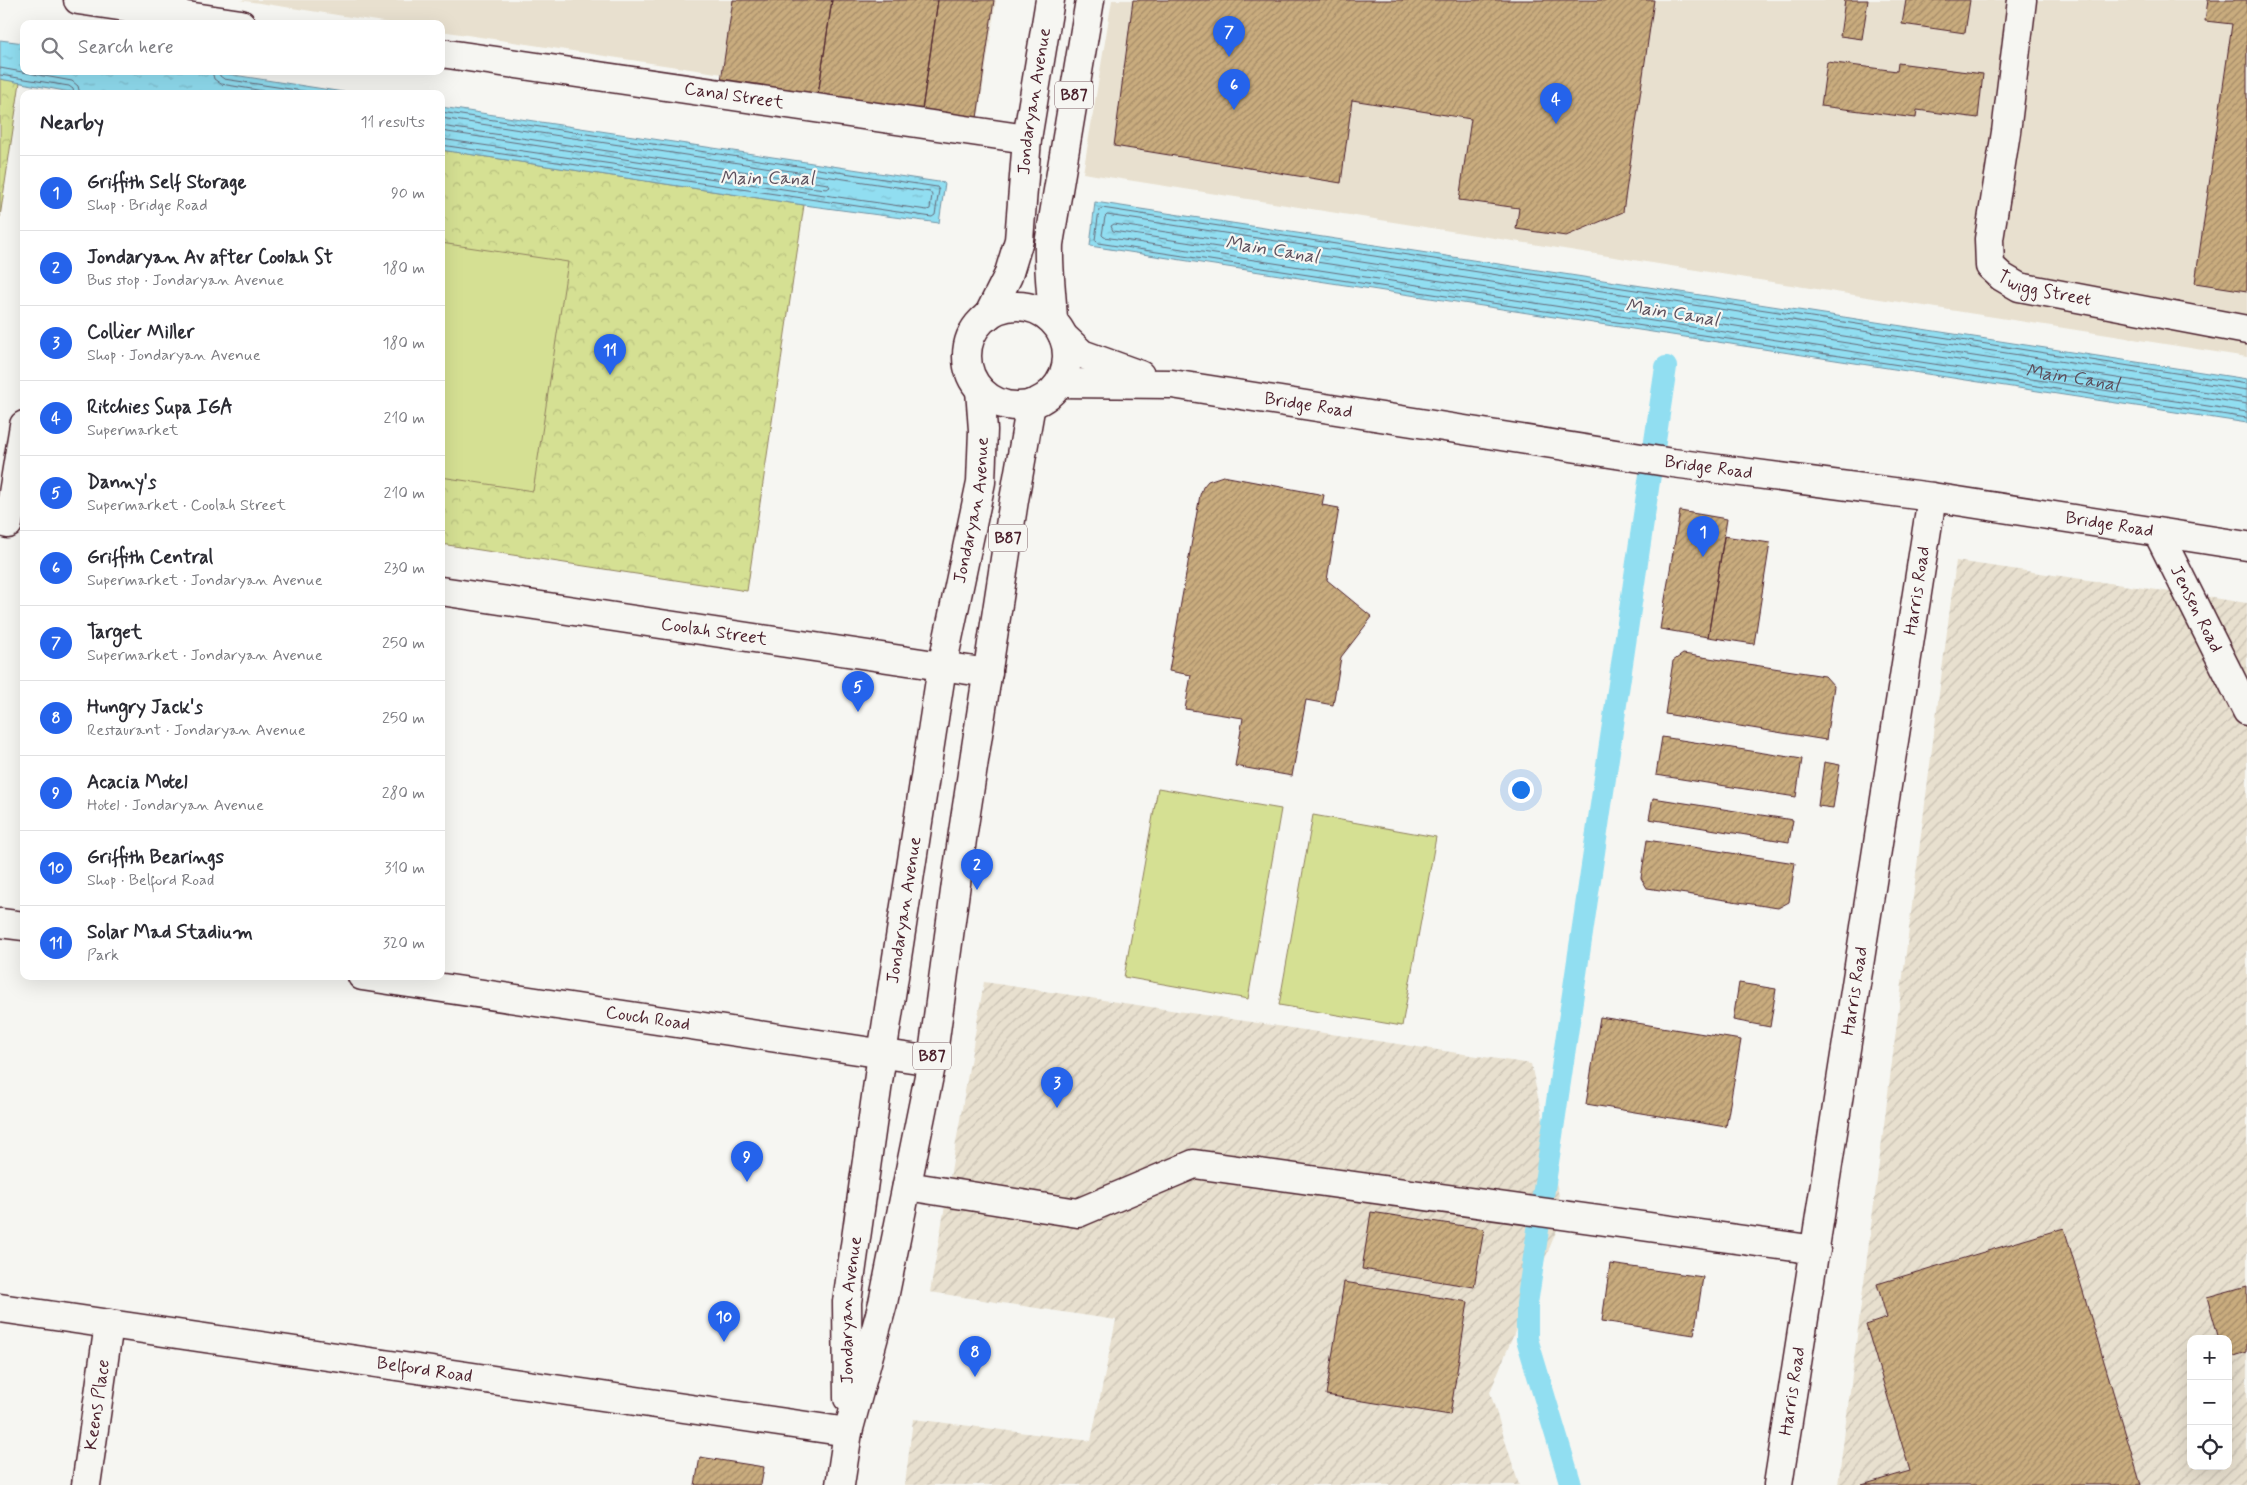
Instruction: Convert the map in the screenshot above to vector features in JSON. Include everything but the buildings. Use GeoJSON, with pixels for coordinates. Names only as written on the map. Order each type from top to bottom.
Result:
{"type":"FeatureCollection","features":[{"type":"Feature","properties":{"kind":"street"},"geometry":{"type":"LineString","coordinates":[[78,0],[214,20]]}},
{"type":"Feature","properties":{"kind":"street","name":"Jondaryan Avenue"},"geometry":{"type":"LineString","coordinates":[[988,316],[1008,276],[1019,240],[1027,139],[1050,0]]}},
{"type":"Feature","properties":{"kind":"street","name":"Jondaryan Avenue"},"geometry":{"type":"LineString","coordinates":[[1058,328],[1048,274],[1049,244],[1090,0]]}},
{"type":"Feature","properties":{"kind":"street","name":"Twigg Street"},"geometry":{"type":"LineString","coordinates":[[2022,0],[2006,132],[1989,239],[1990,266],[2002,277],[2019,287],[2247,330]]}},
{"type":"Feature","properties":{"kind":"street","name":"Canal Street"},"geometry":{"type":"LineString","coordinates":[[445,54],[1027,139]]}},
{"type":"Feature","properties":{"kind":"street"},"geometry":{"type":"LineString","coordinates":[[988,316],[1001,309],[1015,306],[1029,308],[1042,313],[1058,328]]}},
{"type":"Feature","properties":{"kind":"street","name":"B87"},"geometry":{"type":"LineString","coordinates":[[980,390],[972,376],[967,360],[969,343],[976,328],[988,316]]}},
{"type":"Feature","properties":{"kind":"street","name":"B87"},"geometry":{"type":"LineString","coordinates":[[1058,328],[1067,352],[1066,368],[1060,383]]}},
{"type":"Feature","properties":{"kind":"street","name":"Bridge Road"},"geometry":{"type":"LineString","coordinates":[[1058,328],[1082,354],[1106,364],[1172,384],[1673,463],[1932,497],[2247,546]]}},
{"type":"Feature","properties":{"kind":"street"},"geometry":{"type":"LineString","coordinates":[[980,390],[991,399],[1004,404],[1018,406],[1031,404],[1052,392],[1060,383]]}},
{"type":"Feature","properties":{"kind":"street","name":"Bridge Road"},"geometry":{"type":"LineString","coordinates":[[1060,383],[1172,384]]}},
{"type":"Feature","properties":{"kind":"street","name":"Jondaryan Avenue"},"geometry":{"type":"LineString","coordinates":[[848,1432],[847,1302],[882,1054],[942,667],[981,482],[983,430],[980,390]]}},
{"type":"Feature","properties":{"kind":"street","name":"Jondaryan Avenue"},"geometry":{"type":"LineString","coordinates":[[840,1485],[848,1432],[883,1304],[932,1060],[963,832],[1014,500],[1031,404]]}},
{"type":"Feature","properties":{"kind":"street"},"geometry":{"type":"LineString","coordinates":[[10,525],[20,454]]}},
{"type":"Feature","properties":{"kind":"street","name":"Harris Road"},"geometry":{"type":"LineString","coordinates":[[1778,1485],[1932,497]]}},
{"type":"Feature","properties":{"kind":"street","name":"Jensen Road"},"geometry":{"type":"LineString","coordinates":[[2158,533],[2247,712]]}},
{"type":"Feature","properties":{"kind":"street","name":"Coolah Street"},"geometry":{"type":"LineString","coordinates":[[445,591],[988,673]]}},
{"type":"Feature","properties":{"kind":"street"},"geometry":{"type":"LineString","coordinates":[[0,922],[20,925]]}},
{"type":"Feature","properties":{"kind":"street","name":"Couch Road"},"geometry":{"type":"LineString","coordinates":[[389,980],[932,1060]]}},
{"type":"Feature","properties":{"kind":"street"},"geometry":{"type":"LineString","coordinates":[[907,1186],[1078,1213],[1194,1164],[1816,1250]]}},
{"type":"Feature","properties":{"kind":"street","name":"Belford Road"},"geometry":{"type":"LineString","coordinates":[[0,1308],[848,1432]]}},
{"type":"Feature","properties":{"kind":"street","name":"Keens Place"},"geometry":{"type":"LineString","coordinates":[[86,1485],[109,1324]]}},
{"type":"Feature","properties":{"kind":"shaded area"},"geometry":{"type":"Polygon","coordinates":[[[240,0],[996,0],[979,113],[445,32],[445,20],[370,20],[240,0]]]}},
{"type":"Feature","properties":{"kind":"shaded area"},"geometry":{"type":"Polygon","coordinates":[[[1112,0],[2247,0],[2247,357],[1083,173],[1112,0]]]}},
{"type":"Feature","properties":{"kind":"shaded area"},"geometry":{"type":"Polygon","coordinates":[[[1956,561],[2247,603],[2247,1485],[1838,1485],[1956,561]]]}},
{"type":"Feature","properties":{"kind":"shaded area"},"geometry":{"type":"Polygon","coordinates":[[[984,982],[1531,1064],[1563,1215],[1490,1392],[1519,1485],[905,1485],[913,1419],[1091,1441],[1116,1320],[930,1292],[984,982]]]}},
{"type":"Feature","properties":{"kind":"green space"},"geometry":{"type":"Polygon","coordinates":[[[0,79],[20,82],[0,217],[0,79]]]}},
{"type":"Feature","properties":{"kind":"green space"},"geometry":{"type":"Polygon","coordinates":[[[445,151],[804,205],[747,591],[445,545],[445,151]]]}},
{"type":"Feature","properties":{"kind":"green space"},"geometry":{"type":"Polygon","coordinates":[[[445,244],[568,262],[533,491],[445,478],[445,244]]]}},
{"type":"Feature","properties":{"kind":"green space"},"geometry":{"type":"Polygon","coordinates":[[[1158,788],[1281,809],[1248,999],[1124,977],[1158,788]]]}},
{"type":"Feature","properties":{"kind":"green space"},"geometry":{"type":"Polygon","coordinates":[[[1313,815],[1436,837],[1402,1026],[1279,1005],[1313,815]]]}},
{"type":"Feature","properties":{"kind":"water"},"geometry":{"type":"Polygon","coordinates":[[[0,40],[20,42],[20,75],[234,75],[330,90],[59,90],[0,79],[0,40]]]}},
{"type":"Feature","properties":{"kind":"water","name":"Main Canal"},"geometry":{"type":"Polygon","coordinates":[[[445,108],[945,183],[939,223],[804,205],[445,151],[445,108]]]}},
{"type":"Feature","properties":{"kind":"water"},"geometry":{"type":"Polygon","coordinates":[[[1095,202],[2247,379],[2247,423],[1090,246],[1095,202]]]}},
{"type":"Feature","properties":{"kind":"waterway"},"geometry":{"type":"LineString","coordinates":[[1571,1485],[1527,1339],[1527,1304],[1666,367]]}},
{"type":"Feature","properties":{"kind":"place","name":"Target"},"geometry":{"type":"Point","coordinates":[1229,57]}},
{"type":"Feature","properties":{"kind":"place","name":"Griffith Central"},"geometry":{"type":"Point","coordinates":[1234,110]}},
{"type":"Feature","properties":{"kind":"place","name":"Ritchies Supa IGA"},"geometry":{"type":"Point","coordinates":[1556,124]}},
{"type":"Feature","properties":{"kind":"place","name":"Solar Mad Stadium"},"geometry":{"type":"Point","coordinates":[610,375]}},
{"type":"Feature","properties":{"kind":"place","name":"Griffith Self Storage"},"geometry":{"type":"Point","coordinates":[1703,557]}},
{"type":"Feature","properties":{"kind":"place","name":"Danny's"},"geometry":{"type":"Point","coordinates":[858,712]}},
{"type":"Feature","properties":{"kind":"place","name":"Jondaryan Av after Coolah St"},"geometry":{"type":"Point","coordinates":[977,890]}},
{"type":"Feature","properties":{"kind":"place","name":"Collier Miller"},"geometry":{"type":"Point","coordinates":[1057,1108]}},
{"type":"Feature","properties":{"kind":"place","name":"Acacia Motel"},"geometry":{"type":"Point","coordinates":[747,1182]}},
{"type":"Feature","properties":{"kind":"place","name":"Griffith Bearings"},"geometry":{"type":"Point","coordinates":[724,1342]}},
{"type":"Feature","properties":{"kind":"place","name":"Hungry Jack's"},"geometry":{"type":"Point","coordinates":[975,1377]}}]}
